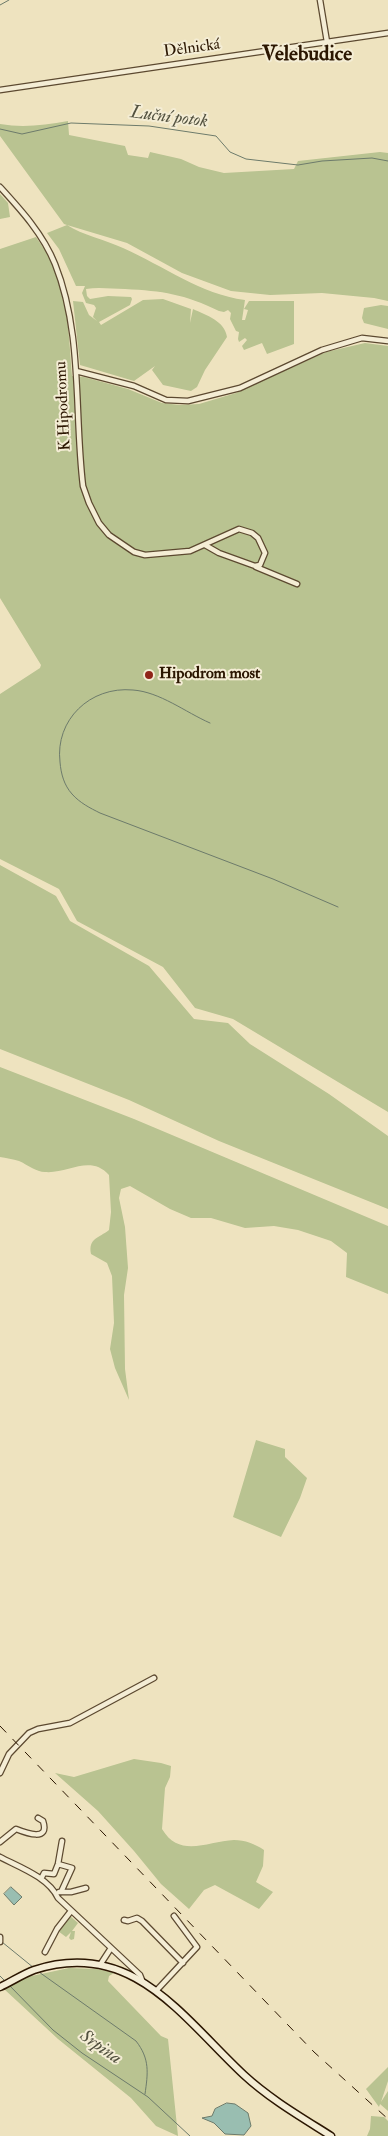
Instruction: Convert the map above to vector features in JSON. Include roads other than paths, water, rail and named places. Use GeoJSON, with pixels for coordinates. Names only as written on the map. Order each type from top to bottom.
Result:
{"type":"FeatureCollection","features":[{"type":"Feature","properties":{"kind":"main road"},"geometry":{"type":"LineString","coordinates":[[1,1986],[33,1971],[69,1963],[100,1965],[142,1980],[264,2093],[331,2136]]}},
{"type":"Feature","properties":{"kind":"street"},"geometry":{"type":"LineString","coordinates":[[320,0],[326,42]]}},
{"type":"Feature","properties":{"kind":"street","name":"Dělnická"},"geometry":{"type":"LineString","coordinates":[[0,90],[388,33]]}},
{"type":"Feature","properties":{"kind":"street","name":"K Hipodromu"},"geometry":{"type":"LineString","coordinates":[[0,186],[29,220],[45,244],[55,263],[64,290],[76,371],[83,486],[99,523],[109,535],[134,552],[145,555],[190,551],[239,530],[246,530],[258,538],[265,553],[260,565],[255,566]]}},
{"type":"Feature","properties":{"kind":"street"},"geometry":{"type":"LineString","coordinates":[[76,371],[134,386],[166,400],[188,401],[240,388],[322,350],[362,338],[388,341]]}},
{"type":"Feature","properties":{"kind":"street"},"geometry":{"type":"LineString","coordinates":[[205,545],[219,553],[298,584]]}},
{"type":"Feature","properties":{"kind":"street"},"geometry":{"type":"LineString","coordinates":[[0,1773],[8,1754],[29,1732],[70,1723],[154,1678]]}},
{"type":"Feature","properties":{"kind":"street"},"geometry":{"type":"LineString","coordinates":[[0,1842],[16,1829],[30,1835],[37,1835],[42,1831],[44,1825],[43,1820],[38,1818]]}},
{"type":"Feature","properties":{"kind":"street"},"geometry":{"type":"LineString","coordinates":[[41,1879],[44,1873],[54,1874],[58,1864],[62,1841]]}},
{"type":"Feature","properties":{"kind":"street"},"geometry":{"type":"LineString","coordinates":[[0,1856],[41,1879],[71,1911],[140,1975],[142,1980]]}},
{"type":"Feature","properties":{"kind":"street"},"geometry":{"type":"LineString","coordinates":[[58,1864],[72,1868],[62,1892]]}},
{"type":"Feature","properties":{"kind":"street"},"geometry":{"type":"LineString","coordinates":[[55,1892],[86,1888]]}},
{"type":"Feature","properties":{"kind":"street"},"geometry":{"type":"LineString","coordinates":[[45,1952],[56,1930],[71,1911]]}},
{"type":"Feature","properties":{"kind":"street"},"geometry":{"type":"LineString","coordinates":[[156,1991],[197,1947],[174,1916]]}},
{"type":"Feature","properties":{"kind":"street"},"geometry":{"type":"LineString","coordinates":[[124,1920],[128,1921],[137,1918],[142,1921],[183,1963]]}},
{"type":"Feature","properties":{"kind":"street"},"geometry":{"type":"LineString","coordinates":[[0,1937],[0,1942]]}},
{"type":"Feature","properties":{"kind":"street"},"geometry":{"type":"LineString","coordinates":[[100,1965],[111,1948]]}},
{"type":"Feature","properties":{"kind":"water"},"geometry":{"type":"Polygon","coordinates":[[[11,1887],[22,1897],[14,1905],[4,1894],[11,1887]]]}},
{"type":"Feature","properties":{"kind":"water"},"geometry":{"type":"Polygon","coordinates":[[[227,2103],[235,2104],[248,2113],[251,2126],[244,2135],[225,2134],[214,2123],[202,2118],[212,2116],[215,2109],[227,2103]]]}},
{"type":"Feature","properties":{"kind":"waterway","name":"Luční potok"},"geometry":{"type":"LineString","coordinates":[[0,5],[9,0]]}},
{"type":"Feature","properties":{"kind":"waterway","name":"Luční potok"},"geometry":{"type":"LineString","coordinates":[[0,129],[22,134],[71,123],[149,126],[216,136],[230,152],[246,159],[298,165],[322,161],[372,158],[388,161]]}},
{"type":"Feature","properties":{"kind":"waterway"},"geometry":{"type":"LineString","coordinates":[[210,723],[153,694],[133,690],[117,690],[103,694],[90,700],[78,709],[63,732],[60,762],[65,783],[69,791],[78,800],[100,813],[273,879],[338,907]]}},
{"type":"Feature","properties":{"kind":"waterway"},"geometry":{"type":"LineString","coordinates":[[2,1942],[34,1968]]}},
{"type":"Feature","properties":{"kind":"waterway"},"geometry":{"type":"LineString","coordinates":[[39,1972],[136,2041],[146,2060],[147,2079],[145,2094]]}},
{"type":"Feature","properties":{"kind":"waterway","name":"Srpina"},"geometry":{"type":"LineString","coordinates":[[0,1976],[6,1982]]}},
{"type":"Feature","properties":{"kind":"waterway","name":"Srpina"},"geometry":{"type":"LineString","coordinates":[[9,1985],[53,2030],[82,2053],[148,2097],[190,2136]]}},
{"type":"Feature","properties":{"kind":"railway"},"geometry":{"type":"LineString","coordinates":[[0,1726],[314,2052],[388,2119]]}},
{"type":"Feature","properties":{"kind":"place","name":"Hipodrom most"},"geometry":{"type":"Point","coordinates":[149,675]}},
{"type":"Feature","properties":{"kind":"district","name":"Velebudice"},"geometry":{"type":"Point","coordinates":[307,55]}}]}
